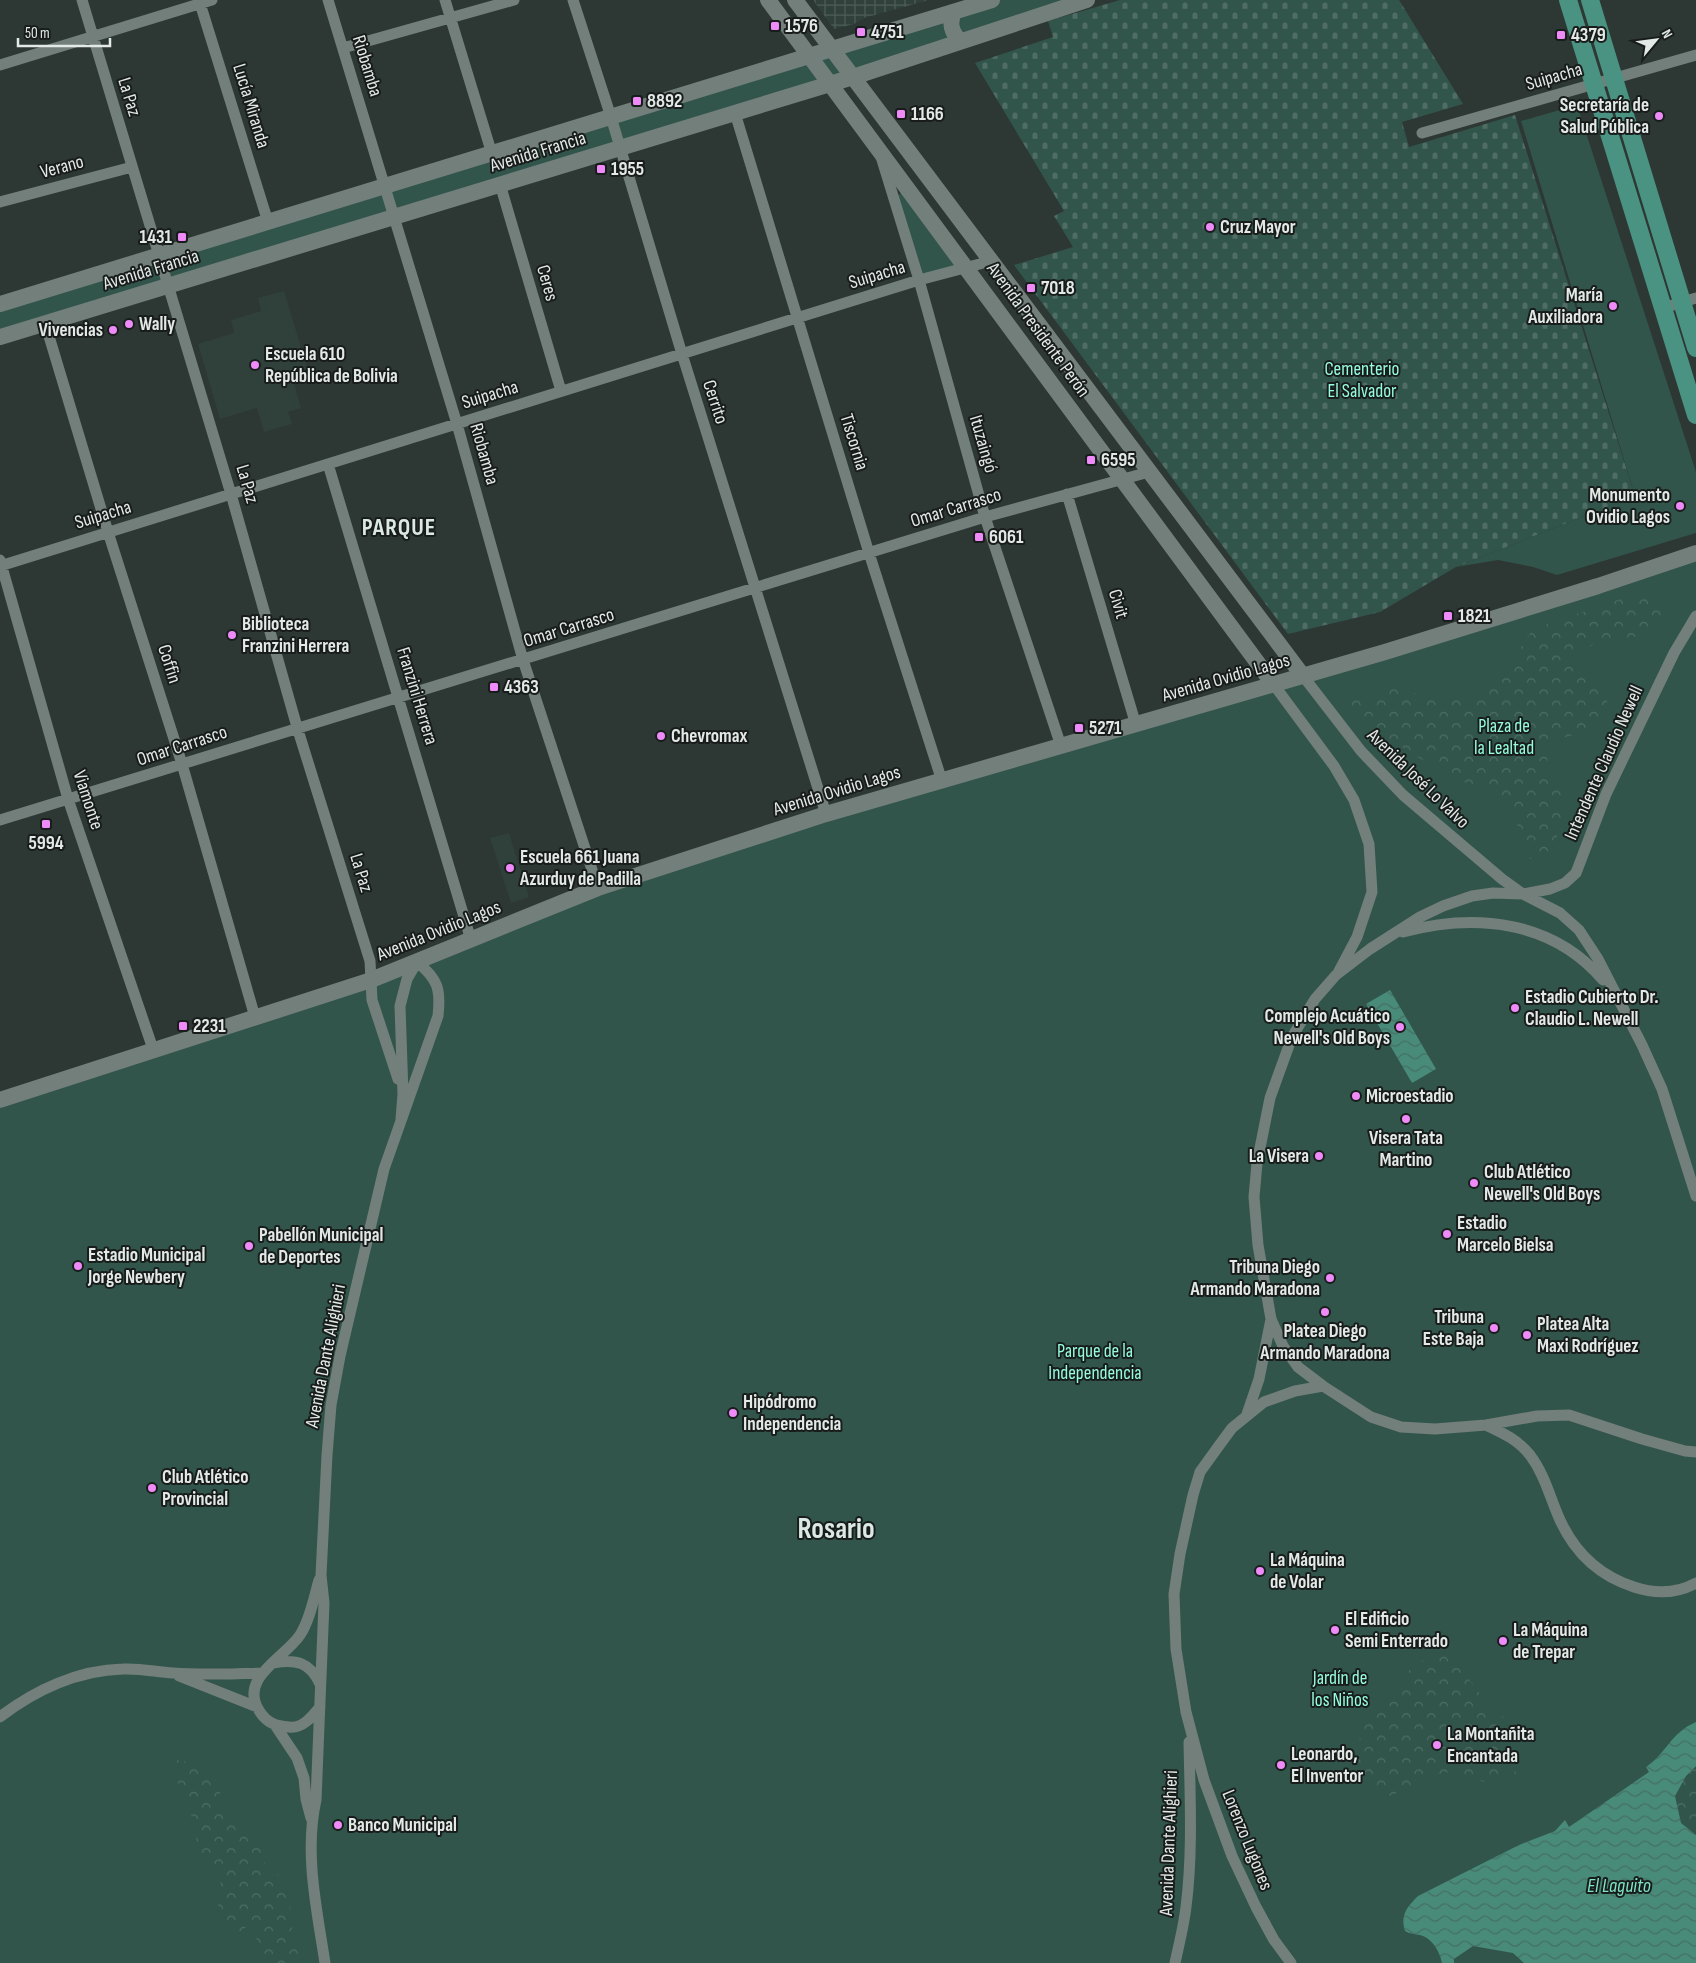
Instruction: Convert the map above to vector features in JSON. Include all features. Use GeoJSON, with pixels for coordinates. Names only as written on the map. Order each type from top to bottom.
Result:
{"type":"FeatureCollection","features":[{"type":"Feature","properties":{"kind":"main road","name":"Avenida Presidente Perón"},"geometry":{"type":"LineString","coordinates":[[768,0],[1274,685]]}},
{"type":"Feature","properties":{"kind":"main road","name":"Avenida Presidente Perón"},"geometry":{"type":"LineString","coordinates":[[795,0],[1303,676]]}},
{"type":"Feature","properties":{"kind":"main road","name":"Avenida Francia"},"geometry":{"type":"LineString","coordinates":[[0,304],[992,0]]}},
{"type":"Feature","properties":{"kind":"main road","name":"Avenida Francia"},"geometry":{"type":"LineString","coordinates":[[0,336],[831,84],[1087,0]]}},
{"type":"Feature","properties":{"kind":"main road"},"geometry":{"type":"LineString","coordinates":[[1568,0],[1696,415]]}},
{"type":"Feature","properties":{"kind":"main road"},"geometry":{"type":"LineString","coordinates":[[1590,0],[1614,79],[1689,300],[1696,348]]}},
{"type":"Feature","properties":{"kind":"main road"},"geometry":{"type":"LineString","coordinates":[[956,11],[967,20],[968,26],[963,40]]}},
{"type":"Feature","properties":{"kind":"main road","name":"Avenida Ovidio Lagos"},"geometry":{"type":"LineString","coordinates":[[0,1100],[371,980],[598,888],[826,814],[1274,685],[1589,589],[1696,553]]}},
{"type":"Feature","properties":{"kind":"street","name":"La Paz"},"geometry":{"type":"LineString","coordinates":[[82,0],[231,494],[297,727],[370,961],[371,980]]}},
{"type":"Feature","properties":{"kind":"street"},"geometry":{"type":"LineString","coordinates":[[0,65],[200,2],[212,0]]}},
{"type":"Feature","properties":{"kind":"street","name":"Riobamba"},"geometry":{"type":"LineString","coordinates":[[328,0],[457,424],[523,660],[598,888]]}},
{"type":"Feature","properties":{"kind":"street"},"geometry":{"type":"LineString","coordinates":[[445,0],[492,154]]}},
{"type":"Feature","properties":{"kind":"street"},"geometry":{"type":"LineString","coordinates":[[343,48],[514,0]]}},
{"type":"Feature","properties":{"kind":"street","name":"Cerrito"},"geometry":{"type":"LineString","coordinates":[[574,0],[682,354],[826,814]]}},
{"type":"Feature","properties":{"kind":"street","name":"Lucía Miranda"},"geometry":{"type":"LineString","coordinates":[[200,2],[268,222]]}},
{"type":"Feature","properties":{"kind":"street","name":"Suipacha"},"geometry":{"type":"LineString","coordinates":[[1422,133],[1696,55]]}},
{"type":"Feature","properties":{"kind":"street","name":"Tiscornia"},"geometry":{"type":"LineString","coordinates":[[735,113],[799,318],[869,553],[942,781]]}},
{"type":"Feature","properties":{"kind":"street","name":"Ituzaingó"},"geometry":{"type":"LineString","coordinates":[[878,148],[919,280],[985,517],[1061,746]]}},
{"type":"Feature","properties":{"kind":"street","name":"Verano"},"geometry":{"type":"LineString","coordinates":[[0,202],[132,167]]}},
{"type":"Feature","properties":{"kind":"street","name":"Ceres"},"geometry":{"type":"LineString","coordinates":[[500,184],[561,392]]}},
{"type":"Feature","properties":{"kind":"street","name":"Suipacha"},"geometry":{"type":"LineString","coordinates":[[1,563],[108,532],[919,280],[991,261]]}},
{"type":"Feature","properties":{"kind":"street"},"geometry":{"type":"LineString","coordinates":[[1663,308],[1689,300]]}},
{"type":"Feature","properties":{"kind":"street","name":"Coffin"},"geometry":{"type":"LineString","coordinates":[[45,323],[108,532],[182,764],[255,1017]]}},
{"type":"Feature","properties":{"kind":"street","name":"Franzini Herrera"},"geometry":{"type":"LineString","coordinates":[[328,464],[472,940]]}},
{"type":"Feature","properties":{"kind":"street","name":"Omar Carrasco"},"geometry":{"type":"LineString","coordinates":[[0,820],[297,727],[399,698],[985,517],[1149,472]]}},
{"type":"Feature","properties":{"kind":"street","name":"Civit"},"geometry":{"type":"LineString","coordinates":[[1067,494],[1136,725]]}},
{"type":"Feature","properties":{"kind":"street","name":"Viamonte"},"geometry":{"type":"LineString","coordinates":[[1,563],[68,799],[153,1049]]}},
{"type":"Feature","properties":{"kind":"street","name":"Intendente Claudio Newell"},"geometry":{"type":"LineString","coordinates":[[1523,894],[1550,889],[1565,883],[1576,873],[1614,777],[1674,653],[1696,616]]}},
{"type":"Feature","properties":{"kind":"street","name":"Avenida José Lo Valvo"},"geometry":{"type":"LineString","coordinates":[[1303,676],[1361,751],[1403,795],[1462,846],[1523,894]]}},
{"type":"Feature","properties":{"kind":"street"},"geometry":{"type":"LineString","coordinates":[[1274,685],[1334,766],[1354,800],[1369,844],[1372,892],[1357,937],[1336,975]]}},
{"type":"Feature","properties":{"kind":"street"},"geometry":{"type":"LineString","coordinates":[[1696,1196],[1662,1089],[1619,998],[1598,959],[1579,930],[1560,912],[1523,894],[1493,893],[1459,900],[1420,917],[1370,949],[1336,975],[1315,999],[1292,1037],[1270,1098],[1257,1162],[1254,1197],[1258,1245],[1271,1319],[1283,1346],[1298,1367],[1370,1417],[1401,1427],[1435,1429],[1486,1425],[1537,1416],[1569,1415],[1642,1439],[1685,1451],[1696,1452]]}},
{"type":"Feature","properties":{"kind":"street"},"geometry":{"type":"LineString","coordinates":[[1393,935],[1429,925],[1463,923],[1501,924],[1530,932],[1555,941],[1577,954],[1595,970],[1619,998]]}},
{"type":"Feature","properties":{"kind":"street","name":"Avenida Dante Alighieri"},"geometry":{"type":"LineString","coordinates":[[321,1685],[324,1604],[321,1575],[331,1405],[340,1356],[384,1169],[438,1016],[440,998],[436,980],[429,971],[417,962],[407,979],[400,1006],[403,1094],[401,1119]]}},
{"type":"Feature","properties":{"kind":"street","name":"Avenida Dante Alighieri"},"geometry":{"type":"LineString","coordinates":[[371,980],[372,1000],[403,1094]]}},
{"type":"Feature","properties":{"kind":"street"},"geometry":{"type":"LineString","coordinates":[[1247,1414],[1260,1379],[1271,1319]]}},
{"type":"Feature","properties":{"kind":"street"},"geometry":{"type":"LineString","coordinates":[[1188,1723],[1176,1649],[1174,1594],[1180,1554],[1200,1472],[1232,1428],[1264,1402],[1295,1390],[1323,1386]]}},
{"type":"Feature","properties":{"kind":"street"},"geometry":{"type":"LineString","coordinates":[[1486,1425],[1513,1438],[1530,1455],[1544,1478],[1560,1520],[1573,1545],[1594,1567],[1618,1582],[1643,1590],[1663,1593],[1692,1585]]}},
{"type":"Feature","properties":{"kind":"street","name":"Avenida Dante Alighieri"},"geometry":{"type":"LineString","coordinates":[[273,1663],[300,1635],[307,1622],[321,1575]]}},
{"type":"Feature","properties":{"kind":"street"},"geometry":{"type":"LineString","coordinates":[[320,1707],[308,1721],[297,1726],[292,1728],[275,1725],[264,1718],[257,1707],[254,1695],[255,1683],[261,1673],[273,1663],[289,1660],[305,1664],[317,1676],[321,1685],[316,1800],[312,1820],[313,1872],[325,1963]]}},
{"type":"Feature","properties":{"kind":"street"},"geometry":{"type":"LineString","coordinates":[[0,1717],[17,1704],[54,1683],[90,1673],[122,1668],[173,1673],[261,1673]]}},
{"type":"Feature","properties":{"kind":"street"},"geometry":{"type":"LineString","coordinates":[[173,1673],[257,1707]]}},
{"type":"Feature","properties":{"kind":"street","name":"Avenida Dante Alighieri"},"geometry":{"type":"LineString","coordinates":[[1175,1963],[1186,1907],[1189,1875],[1191,1806],[1188,1723]]}},
{"type":"Feature","properties":{"kind":"street","name":"Lorenzo Lugones"},"geometry":{"type":"LineString","coordinates":[[1188,1723],[1204,1780],[1232,1856],[1274,1940],[1291,1963]]}},
{"type":"Feature","properties":{"kind":"street"},"geometry":{"type":"LineString","coordinates":[[275,1725],[296,1758],[304,1778],[306,1799],[312,1820]]}},
{"type":"Feature","properties":{"kind":"shaded area"},"geometry":{"type":"Polygon","coordinates":[[[813,0],[929,0],[864,18],[854,24],[834,29],[813,0]]]}},
{"type":"Feature","properties":{"kind":"shaded area","name":"Escuela 610 República de Bolivia"},"geometry":{"type":"Polygon","coordinates":[[[284,291],[309,373],[294,383],[301,408],[288,412],[292,424],[264,432],[257,408],[220,419],[198,344],[234,333],[231,320],[261,311],[258,298],[284,291]]]}},
{"type":"Feature","properties":{"kind":"shaded area","name":"Escuela 661 Juana Azurduy de Padilla"},"geometry":{"type":"Polygon","coordinates":[[[509,833],[529,897],[511,903],[490,838],[509,833]]]}},
{"type":"Feature","properties":{"kind":"green space"},"geometry":{"type":"Polygon","coordinates":[[[992,0],[1087,0],[0,337],[0,304],[992,0]]]}},
{"type":"Feature","properties":{"kind":"green space","name":"Cementerio El Salvador"},"geometry":{"type":"Polygon","coordinates":[[[1120,0],[1399,0],[1463,104],[1402,122],[1409,147],[1515,115],[1635,496],[1456,567],[1380,612],[1288,634],[1014,265],[1073,247],[1054,216],[1064,211],[975,63],[1053,37],[1048,21],[1120,0]]]}},
{"type":"Feature","properties":{"kind":"green space"},"geometry":{"type":"Polygon","coordinates":[[[1577,105],[1696,472],[1696,533],[1557,575],[1533,567],[1498,560],[1456,567],[1635,496],[1521,121],[1577,105]]]}},
{"type":"Feature","properties":{"kind":"green space"},"geometry":{"type":"Polygon","coordinates":[[[901,193],[954,266],[925,274],[922,273],[897,196],[901,193]]]}},
{"type":"Feature","properties":{"kind":"green space","name":"Parque de la Independencia"},"geometry":{"type":"Polygon","coordinates":[[[1696,553],[1696,1963],[0,1963],[0,1100],[371,980],[598,888],[1696,553]]]}},
{"type":"Feature","properties":{"kind":"green space","name":"Plaza de la Lealtad"},"geometry":{"type":"Polygon","coordinates":[[[1641,592],[1664,612],[1641,636],[1598,641],[1570,661],[1598,685],[1614,714],[1582,733],[1550,741],[1545,777],[1565,794],[1554,853],[1529,859],[1524,839],[1503,796],[1452,778],[1387,738],[1347,702],[1399,687],[1437,702],[1478,693],[1516,655],[1533,629],[1641,592]]]}},
{"type":"Feature","properties":{"kind":"green space","name":"La Montañita Encantada"},"geometry":{"type":"Polygon","coordinates":[[[1445,1653],[1473,1684],[1492,1711],[1513,1722],[1516,1778],[1484,1782],[1448,1772],[1380,1800],[1357,1765],[1361,1726],[1383,1704],[1415,1663],[1445,1653]]]}},
{"type":"Feature","properties":{"kind":"green space"},"geometry":{"type":"Polygon","coordinates":[[[177,1760],[198,1764],[217,1786],[232,1820],[242,1833],[253,1831],[264,1848],[265,1864],[289,1884],[291,1923],[300,1963],[273,1963],[262,1951],[250,1924],[237,1934],[222,1924],[217,1900],[223,1871],[199,1851],[189,1805],[178,1786],[177,1760]]]}},
{"type":"Feature","properties":{"kind":"green space"},"geometry":{"type":"Polygon","coordinates":[[[1696,1766],[1696,1835],[1681,1823],[1675,1796],[1686,1776],[1696,1766]]]}},
{"type":"Feature","properties":{"kind":"water"},"geometry":{"type":"Polygon","coordinates":[[[1390,990],[1436,1069],[1412,1083],[1366,1004],[1390,990]]]}},
{"type":"Feature","properties":{"kind":"water","name":"El Laguito"},"geometry":{"type":"Polygon","coordinates":[[[1696,1722],[1696,1766],[1686,1776],[1675,1796],[1681,1823],[1696,1835],[1696,1963],[1524,1963],[1513,1953],[1473,1946],[1454,1959],[1454,1963],[1442,1963],[1432,1942],[1420,1935],[1405,1931],[1403,1920],[1405,1912],[1418,1896],[1519,1845],[1555,1831],[1565,1820],[1569,1827],[1649,1772],[1646,1767],[1659,1756],[1674,1737],[1696,1722]]]}},
{"type":"Feature","properties":{"kind":"place","name":"1576"},"geometry":{"type":"Point","coordinates":[775,26]}},
{"type":"Feature","properties":{"kind":"place","name":"4751"},"geometry":{"type":"Point","coordinates":[861,32]}},
{"type":"Feature","properties":{"kind":"place","name":"4379"},"geometry":{"type":"Point","coordinates":[1561,35]}},
{"type":"Feature","properties":{"kind":"place","name":"8892"},"geometry":{"type":"Point","coordinates":[637,101]}},
{"type":"Feature","properties":{"kind":"place","name":"1166"},"geometry":{"type":"Point","coordinates":[901,114]}},
{"type":"Feature","properties":{"kind":"place","name":"Secretaría de Salud Pública"},"geometry":{"type":"Point","coordinates":[1659,116]}},
{"type":"Feature","properties":{"kind":"place","name":"1955"},"geometry":{"type":"Point","coordinates":[601,169]}},
{"type":"Feature","properties":{"kind":"place","name":"Cruz Mayor"},"geometry":{"type":"Point","coordinates":[1210,227]}},
{"type":"Feature","properties":{"kind":"place","name":"1431"},"geometry":{"type":"Point","coordinates":[182,237]}},
{"type":"Feature","properties":{"kind":"place","name":"7018"},"geometry":{"type":"Point","coordinates":[1031,288]}},
{"type":"Feature","properties":{"kind":"place","name":"María Auxiliadora"},"geometry":{"type":"Point","coordinates":[1613,306]}},
{"type":"Feature","properties":{"kind":"place","name":"Wally"},"geometry":{"type":"Point","coordinates":[129,324]}},
{"type":"Feature","properties":{"kind":"place","name":"Vivencias"},"geometry":{"type":"Point","coordinates":[113,330]}},
{"type":"Feature","properties":{"kind":"place","name":"Escuela 610 República de Bolivia"},"geometry":{"type":"Point","coordinates":[255,365]}},
{"type":"Feature","properties":{"kind":"place","name":"6595"},"geometry":{"type":"Point","coordinates":[1091,460]}},
{"type":"Feature","properties":{"kind":"place","name":"Monumento Ovidio Lagos"},"geometry":{"type":"Point","coordinates":[1680,506]}},
{"type":"Feature","properties":{"kind":"place","name":"6061"},"geometry":{"type":"Point","coordinates":[979,537]}},
{"type":"Feature","properties":{"kind":"place","name":"1821"},"geometry":{"type":"Point","coordinates":[1448,616]}},
{"type":"Feature","properties":{"kind":"place","name":"Biblioteca Franzini Herrera"},"geometry":{"type":"Point","coordinates":[232,635]}},
{"type":"Feature","properties":{"kind":"place","name":"4363"},"geometry":{"type":"Point","coordinates":[494,687]}},
{"type":"Feature","properties":{"kind":"place","name":"5271"},"geometry":{"type":"Point","coordinates":[1079,728]}},
{"type":"Feature","properties":{"kind":"place","name":"Chevromax"},"geometry":{"type":"Point","coordinates":[661,736]}},
{"type":"Feature","properties":{"kind":"place","name":"5994"},"geometry":{"type":"Point","coordinates":[46,824]}},
{"type":"Feature","properties":{"kind":"place","name":"Escuela 661 Juana Azurduy de Padilla"},"geometry":{"type":"Point","coordinates":[510,868]}},
{"type":"Feature","properties":{"kind":"place","name":"Estadio Cubierto Dr. Claudio L. Newell"},"geometry":{"type":"Point","coordinates":[1515,1008]}},
{"type":"Feature","properties":{"kind":"place","name":"2231"},"geometry":{"type":"Point","coordinates":[183,1026]}},
{"type":"Feature","properties":{"kind":"place","name":"Complejo Acuático Newell's Old Boys"},"geometry":{"type":"Point","coordinates":[1400,1027]}},
{"type":"Feature","properties":{"kind":"place","name":"Microestadio"},"geometry":{"type":"Point","coordinates":[1356,1096]}},
{"type":"Feature","properties":{"kind":"place","name":"Visera Tata Martino"},"geometry":{"type":"Point","coordinates":[1406,1119]}},
{"type":"Feature","properties":{"kind":"place","name":"La Visera"},"geometry":{"type":"Point","coordinates":[1319,1156]}},
{"type":"Feature","properties":{"kind":"place","name":"Club Atlético Newell's Old Boys"},"geometry":{"type":"Point","coordinates":[1474,1183]}},
{"type":"Feature","properties":{"kind":"place","name":"Estadio Marcelo Bielsa"},"geometry":{"type":"Point","coordinates":[1447,1234]}},
{"type":"Feature","properties":{"kind":"place","name":"Pabellón Municipal de Deportes"},"geometry":{"type":"Point","coordinates":[249,1246]}},
{"type":"Feature","properties":{"kind":"place","name":"Estadio Municipal Jorge Newbery"},"geometry":{"type":"Point","coordinates":[78,1266]}},
{"type":"Feature","properties":{"kind":"place","name":"Tribuna Diego Armando Maradona"},"geometry":{"type":"Point","coordinates":[1330,1278]}},
{"type":"Feature","properties":{"kind":"place","name":"Platea Diego Armando Maradona"},"geometry":{"type":"Point","coordinates":[1325,1312]}},
{"type":"Feature","properties":{"kind":"place","name":"Tribuna Este Baja"},"geometry":{"type":"Point","coordinates":[1494,1328]}},
{"type":"Feature","properties":{"kind":"place","name":"Platea Alta Maxi Rodríguez"},"geometry":{"type":"Point","coordinates":[1527,1335]}},
{"type":"Feature","properties":{"kind":"place","name":"Hipódromo Independencia"},"geometry":{"type":"Point","coordinates":[733,1413]}},
{"type":"Feature","properties":{"kind":"place","name":"Club Atlético Provincial"},"geometry":{"type":"Point","coordinates":[152,1488]}},
{"type":"Feature","properties":{"kind":"place","name":"La Máquina de Volar"},"geometry":{"type":"Point","coordinates":[1260,1571]}},
{"type":"Feature","properties":{"kind":"place","name":"El Edificio Semi Enterrado"},"geometry":{"type":"Point","coordinates":[1335,1630]}},
{"type":"Feature","properties":{"kind":"place","name":"La Máquina de Trepar"},"geometry":{"type":"Point","coordinates":[1503,1641]}},
{"type":"Feature","properties":{"kind":"place","name":"La Montañita Encantada"},"geometry":{"type":"Point","coordinates":[1437,1745]}},
{"type":"Feature","properties":{"kind":"place","name":"Leonardo, El Inventor"},"geometry":{"type":"Point","coordinates":[1281,1765]}},
{"type":"Feature","properties":{"kind":"place","name":"Banco Municipal"},"geometry":{"type":"Point","coordinates":[338,1825]}},
{"type":"Feature","properties":{"kind":"district","name":"PARQUE"},"geometry":{"type":"Point","coordinates":[399,527]}},
{"type":"Feature","properties":{"kind":"district","name":"Rosario"},"geometry":{"type":"Point","coordinates":[836,1529]}},
{"type":"Feature","properties":{"kind":"park label","name":"Jardín de los Niños"},"geometry":{"type":"Point","coordinates":[1340,1689]}}]}
